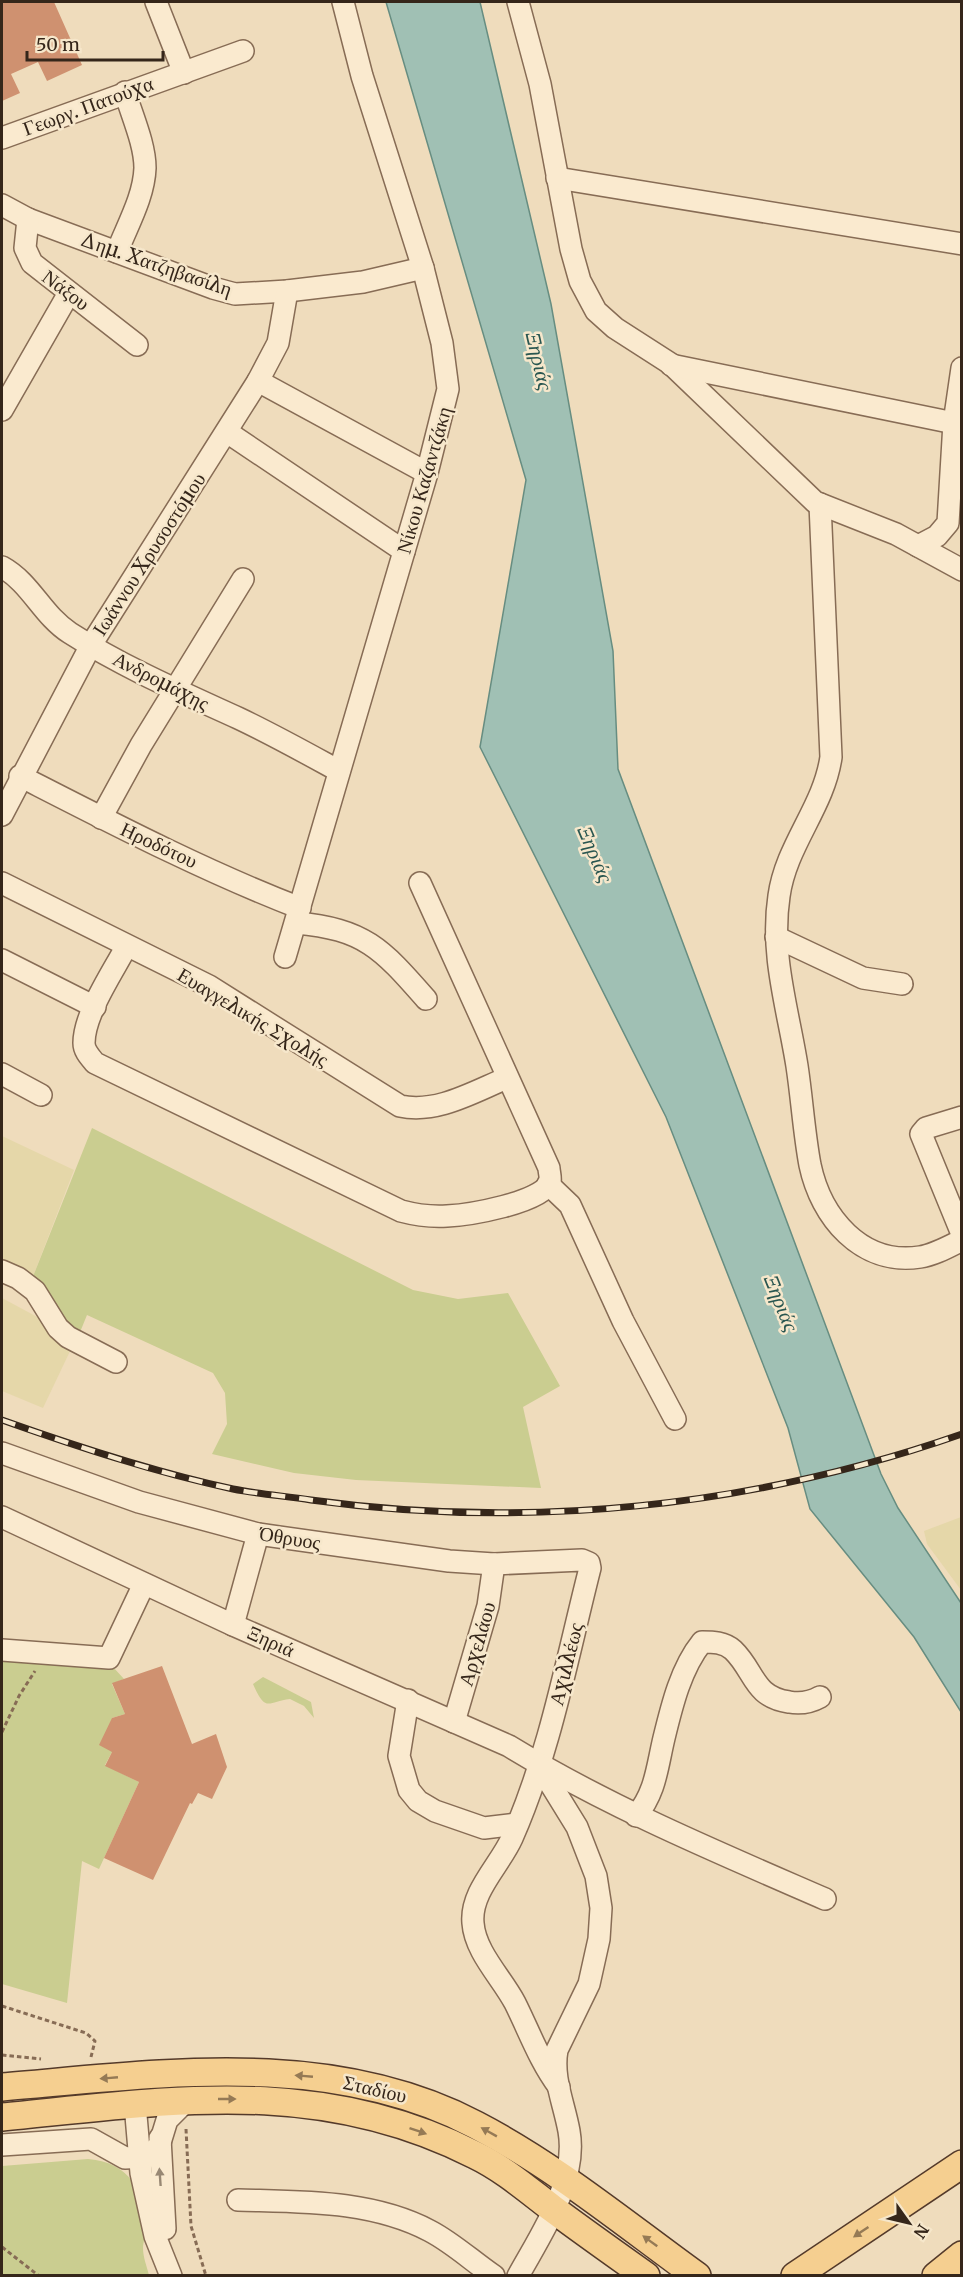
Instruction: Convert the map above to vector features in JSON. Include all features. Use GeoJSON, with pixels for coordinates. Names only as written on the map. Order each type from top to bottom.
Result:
{"type":"FeatureCollection","features":[{"type":"Feature","properties":{"kind":"main road","name":"Σταδίου"},"geometry":{"type":"LineString","coordinates":[[2,2087],[206,2073],[265,2073],[359,2084],[417,2099],[474,2124],[524,2152],[698,2276]]}},
{"type":"Feature","properties":{"kind":"main road","name":"Σταδίου"},"geometry":{"type":"LineString","coordinates":[[2,2117],[147,2103],[260,2099],[291,2101],[383,2120],[424,2133],[475,2155],[510,2176],[646,2276]]}},
{"type":"Feature","properties":{"kind":"main road"},"geometry":{"type":"LineString","coordinates":[[795,2276],[962,2164]]}},
{"type":"Feature","properties":{"kind":"main road"},"geometry":{"type":"LineString","coordinates":[[936,2276],[962,2255]]}},
{"type":"Feature","properties":{"kind":"street"},"geometry":{"type":"LineString","coordinates":[[156,2],[184,73]]}},
{"type":"Feature","properties":{"kind":"street","name":"Νίκου Καζαντζάκη"},"geometry":{"type":"LineString","coordinates":[[285,957],[427,473],[448,389],[442,344],[423,268],[362,76],[343,2]]}},
{"type":"Feature","properties":{"kind":"street"},"geometry":{"type":"LineString","coordinates":[[518,2],[540,84],[572,256],[590,301],[603,318],[671,364],[737,425],[796,487],[820,504],[896,534],[962,570]]}},
{"type":"Feature","properties":{"kind":"street","name":"Γεωργ. Πατούχα"},"geometry":{"type":"LineString","coordinates":[[2,138],[243,51]]}},
{"type":"Feature","properties":{"kind":"street"},"geometry":{"type":"LineString","coordinates":[[117,252],[140,192],[145,168],[144,154],[125,92]]}},
{"type":"Feature","properties":{"kind":"street"},"geometry":{"type":"LineString","coordinates":[[557,178],[962,244]]}},
{"type":"Feature","properties":{"kind":"street","name":"Δημ. Χατζηβασίλη"},"geometry":{"type":"LineString","coordinates":[[2,205],[28,219],[228,293],[287,291],[380,279],[423,268]]}},
{"type":"Feature","properties":{"kind":"street","name":"Νάξου"},"geometry":{"type":"LineString","coordinates":[[28,219],[24,243],[28,258],[35,267],[137,345]]}},
{"type":"Feature","properties":{"kind":"street","name":"Ιωάννου Χρυσοστόμου"},"geometry":{"type":"LineString","coordinates":[[2,815],[20,776],[91,645],[258,381],[278,343],[287,291]]}},
{"type":"Feature","properties":{"kind":"street"},"geometry":{"type":"LineString","coordinates":[[2,410],[69,293]]}},
{"type":"Feature","properties":{"kind":"street"},"geometry":{"type":"LineString","coordinates":[[671,364],[954,423]]}},
{"type":"Feature","properties":{"kind":"street"},"geometry":{"type":"LineString","coordinates":[[918,546],[937,536],[948,523],[954,423],[962,368]]}},
{"type":"Feature","properties":{"kind":"street"},"geometry":{"type":"LineString","coordinates":[[258,381],[427,473]]}},
{"type":"Feature","properties":{"kind":"street"},"geometry":{"type":"LineString","coordinates":[[227,432],[404,551]]}},
{"type":"Feature","properties":{"kind":"street"},"geometry":{"type":"LineString","coordinates":[[820,504],[831,757],[828,779],[784,866],[778,898],[776,937],[781,988],[797,1064],[811,1167],[824,1204],[840,1229],[875,1253],[901,1258],[920,1257],[962,1240]]}},
{"type":"Feature","properties":{"kind":"street","name":"Ανδρομάχης"},"geometry":{"type":"LineString","coordinates":[[2,567],[19,577],[56,621],[91,645],[174,690],[253,725],[339,771]]}},
{"type":"Feature","properties":{"kind":"street"},"geometry":{"type":"LineString","coordinates":[[101,818],[174,690],[243,579]]}},
{"type":"Feature","properties":{"kind":"street","name":"Ηροδότου"},"geometry":{"type":"LineString","coordinates":[[20,776],[101,818],[267,896],[298,916],[339,928],[374,945],[387,955],[426,999]]}},
{"type":"Feature","properties":{"kind":"street","name":"Ευαγγελικής Σχολής"},"geometry":{"type":"LineString","coordinates":[[2,883],[126,947],[209,986],[400,1106],[411,1108],[448,1103],[507,1078]]}},
{"type":"Feature","properties":{"kind":"street"},"geometry":{"type":"LineString","coordinates":[[126,947],[95,1007],[84,1043],[95,1063],[401,1211],[432,1216],[460,1215],[522,1202],[533,1197],[549,1184],[551,1179],[549,1168],[420,883]]}},
{"type":"Feature","properties":{"kind":"street"},"geometry":{"type":"LineString","coordinates":[[776,937],[863,978],[903,984]]}},
{"type":"Feature","properties":{"kind":"street"},"geometry":{"type":"LineString","coordinates":[[2,960],[95,1007]]}},
{"type":"Feature","properties":{"kind":"street"},"geometry":{"type":"LineString","coordinates":[[2,1074],[41,1095]]}},
{"type":"Feature","properties":{"kind":"street"},"geometry":{"type":"LineString","coordinates":[[962,1117],[926,1128],[921,1134],[962,1234]]}},
{"type":"Feature","properties":{"kind":"street"},"geometry":{"type":"LineString","coordinates":[[549,1184],[570,1205],[623,1321],[675,1419]]}},
{"type":"Feature","properties":{"kind":"street"},"geometry":{"type":"LineString","coordinates":[[2,1272],[18,1278],[35,1291],[58,1328],[68,1337],[116,1362]]}},
{"type":"Feature","properties":{"kind":"street","name":"Όθρυος"},"geometry":{"type":"LineString","coordinates":[[2,1453],[139,1502],[258,1534],[449,1561],[494,1564],[582,1560],[589,1563]]}},
{"type":"Feature","properties":{"kind":"street","name":"Ξηριά"},"geometry":{"type":"LineString","coordinates":[[2,1517],[144,1584],[508,1746],[540,1766],[636,1816],[825,1899]]}},
{"type":"Feature","properties":{"kind":"street"},"geometry":{"type":"LineString","coordinates":[[233,1624],[258,1534]]}},
{"type":"Feature","properties":{"kind":"street","name":"Αχιλλέως"},"geometry":{"type":"LineString","coordinates":[[558,2088],[547,2072],[514,2001],[482,1949],[473,1923],[476,1900],[512,1838],[540,1766],[590,1568],[589,1563]]}},
{"type":"Feature","properties":{"kind":"street","name":"Αρχελάου"},"geometry":{"type":"LineString","coordinates":[[454,1722],[490,1600],[494,1564]]}},
{"type":"Feature","properties":{"kind":"street"},"geometry":{"type":"LineString","coordinates":[[2,1650],[109,1658],[144,1584]]}},
{"type":"Feature","properties":{"kind":"street"},"geometry":{"type":"LineString","coordinates":[[636,1816],[648,1802],[655,1785],[664,1738],[683,1675],[702,1642],[721,1643],[733,1650],[763,1692],[774,1700],[797,1703],[820,1697]]}},
{"type":"Feature","properties":{"kind":"street"},"geometry":{"type":"LineString","coordinates":[[408,1700],[399,1756],[409,1790],[418,1801],[446,1815],[484,1828],[517,1824]]}},
{"type":"Feature","properties":{"kind":"street"},"geometry":{"type":"LineString","coordinates":[[518,2276],[554,2210],[564,2180],[570,2133],[558,2088],[555,2067],[557,2050],[589,1984],[599,1939],[601,1908],[596,1876],[577,1827],[540,1766]]}},
{"type":"Feature","properties":{"kind":"street"},"geometry":{"type":"LineString","coordinates":[[2,2145],[91,2139],[125,2158],[147,2157],[159,2146],[167,2120],[186,2101]]}},
{"type":"Feature","properties":{"kind":"street"},"geometry":{"type":"LineString","coordinates":[[147,2103],[159,2146],[169,2266]]}},
{"type":"Feature","properties":{"kind":"street"},"geometry":{"type":"LineString","coordinates":[[147,2103],[139,2158],[155,2236],[169,2266]]}},
{"type":"Feature","properties":{"kind":"street"},"geometry":{"type":"LineString","coordinates":[[237,2200],[317,2202],[388,2215],[430,2231],[494,2276]]}},
{"type":"Feature","properties":{"kind":"path"},"geometry":{"type":"LineString","coordinates":[[2,1732],[19,1696],[46,1654]]}},
{"type":"Feature","properties":{"kind":"path"},"geometry":{"type":"LineString","coordinates":[[2,2006],[86,2033],[95,2041],[94,2052],[87,2060]]}},
{"type":"Feature","properties":{"kind":"path"},"geometry":{"type":"LineString","coordinates":[[2,2055],[46,2060]]}},
{"type":"Feature","properties":{"kind":"path"},"geometry":{"type":"LineString","coordinates":[[186,2101],[191,2226],[206,2276]]}},
{"type":"Feature","properties":{"kind":"path"},"geometry":{"type":"LineString","coordinates":[[2,2247],[39,2276]]}},
{"type":"Feature","properties":{"kind":"shaded area"},"geometry":{"type":"Polygon","coordinates":[[[2,1136],[74,1170],[32,1279],[2,1265],[2,1136]]]}},
{"type":"Feature","properties":{"kind":"shaded area"},"geometry":{"type":"Polygon","coordinates":[[[2,1298],[41,1319],[72,1347],[43,1408],[2,1391],[2,1298]]]}},
{"type":"Feature","properties":{"kind":"shaded area"},"geometry":{"type":"Polygon","coordinates":[[[962,1517],[961,1590],[927,1544],[924,1531],[962,1517]]]}},
{"type":"Feature","properties":{"kind":"green space"},"geometry":{"type":"Polygon","coordinates":[[[92,1128],[413,1290],[458,1299],[508,1293],[560,1386],[523,1407],[541,1488],[356,1480],[294,1473],[212,1454],[227,1424],[225,1393],[213,1373],[87,1315],[78,1337],[32,1279],[92,1128]]]}},
{"type":"Feature","properties":{"kind":"green space"},"geometry":{"type":"Polygon","coordinates":[[[2,1659],[113,1667],[124,1679],[112,1684],[125,1714],[112,1718],[112,1752],[105,1765],[139,1782],[99,1869],[82,1861],[67,2003],[2,1984],[2,1659]]]}},
{"type":"Feature","properties":{"kind":"green space"},"geometry":{"type":"Polygon","coordinates":[[[263,1677],[311,1702],[314,1718],[304,1706],[290,1699],[268,1704],[264,1702],[253,1684],[263,1677]]]}},
{"type":"Feature","properties":{"kind":"green space"},"geometry":{"type":"Polygon","coordinates":[[[88,2159],[115,2166],[132,2181],[144,2216],[143,2251],[149,2275],[2,2276],[2,2166],[88,2159]]]}},
{"type":"Feature","properties":{"kind":"water","name":"Ξηριάς"},"geometry":{"type":"Polygon","coordinates":[[[386,2],[480,2],[551,304],[613,651],[618,769],[881,1474],[898,1508],[961,1603],[961,1712],[914,1637],[810,1509],[788,1428],[666,1117],[480,747],[526,480],[386,2]]]}},
{"type":"Feature","properties":{"kind":"building"},"geometry":{"type":"Polygon","coordinates":[[[2,2],[54,2],[82,65],[47,81],[38,62],[11,74],[20,93],[2,101],[2,2]]]}},
{"type":"Feature","properties":{"kind":"building"},"geometry":{"type":"Polygon","coordinates":[[[162,1666],[192,1744],[216,1734],[227,1767],[212,1799],[198,1793],[192,1804],[190,1803],[153,1880],[104,1858],[139,1782],[105,1766],[112,1752],[99,1745],[112,1718],[125,1714],[112,1683],[162,1666]]]}},
{"type":"Feature","properties":{"kind":"railway"},"geometry":{"type":"LineString","coordinates":[[2,1420],[116,1458],[233,1489],[393,1509],[476,1513],[558,1512],[640,1506],[722,1495],[803,1479],[883,1459],[962,1434]]}}]}
